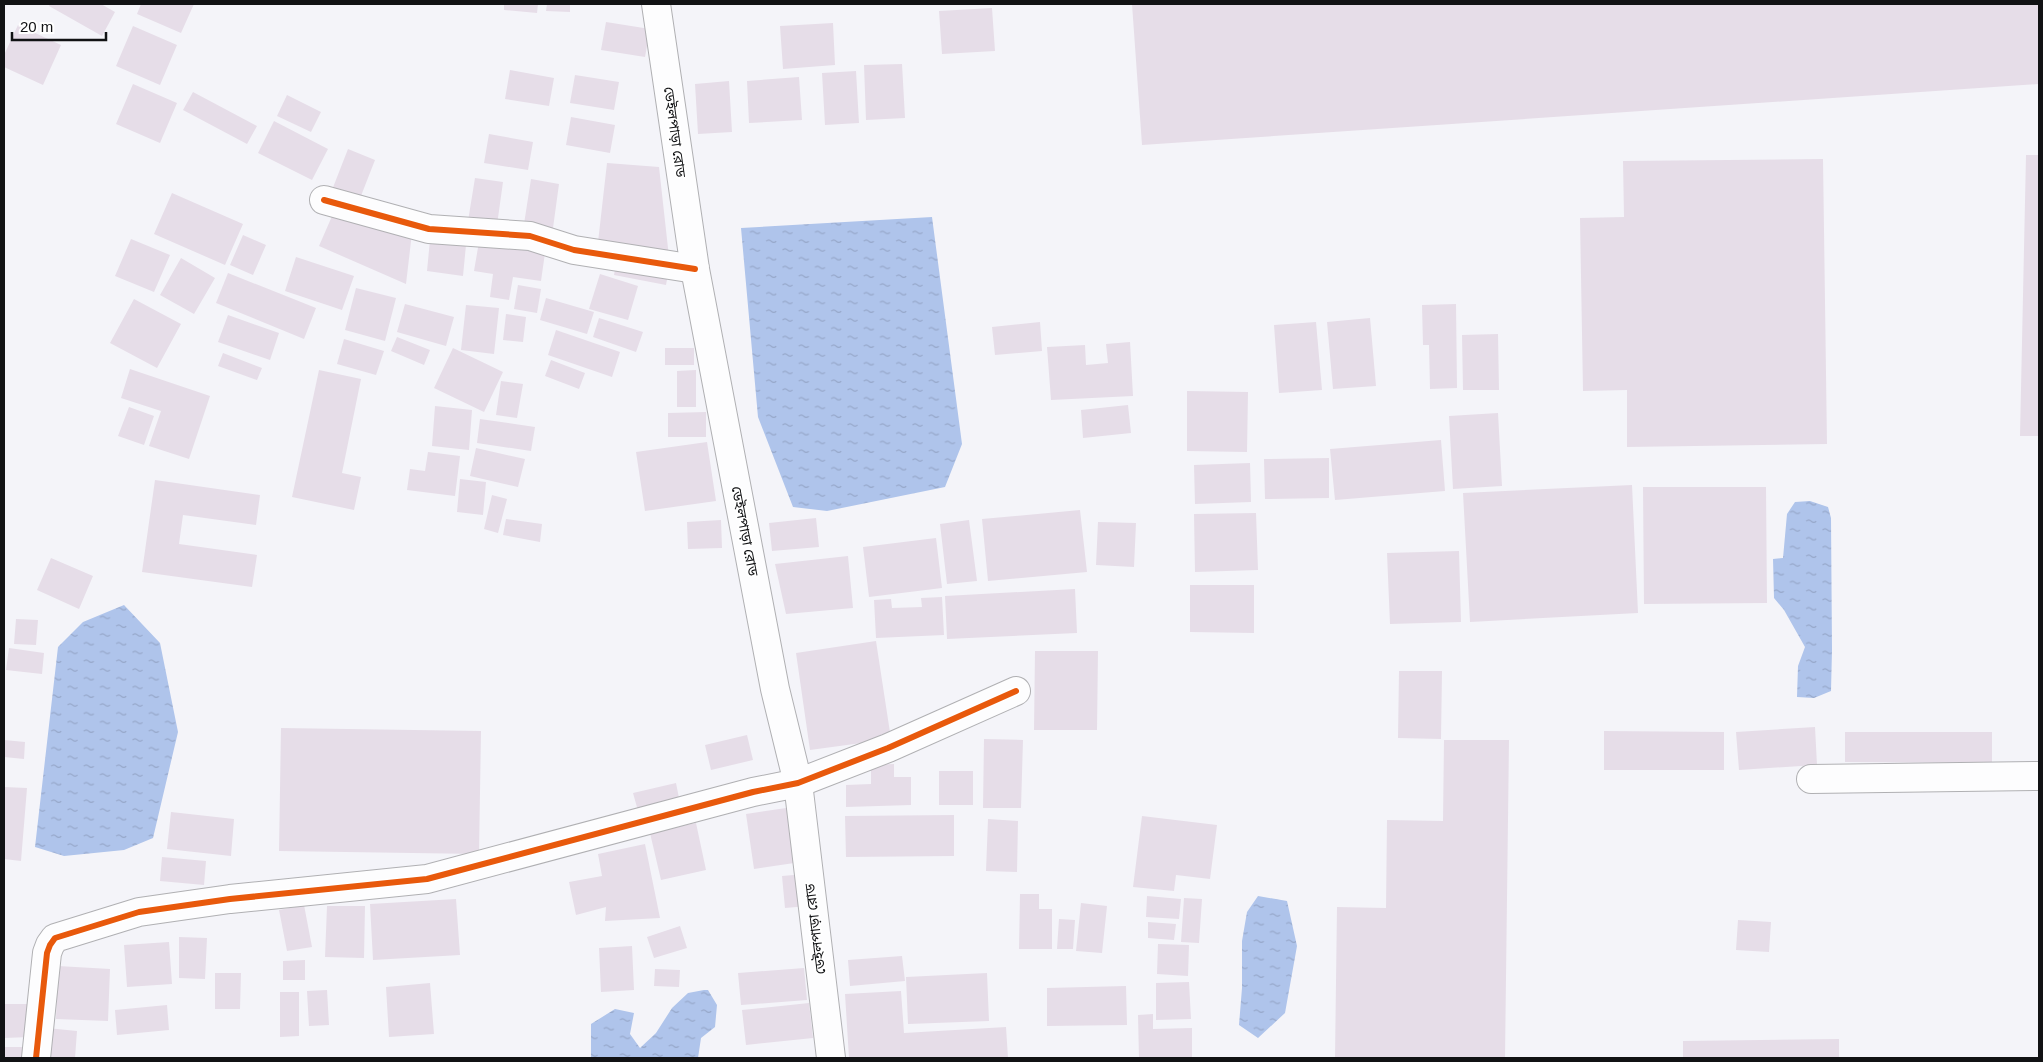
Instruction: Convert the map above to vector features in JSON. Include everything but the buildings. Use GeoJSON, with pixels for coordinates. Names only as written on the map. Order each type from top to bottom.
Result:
{"type":"FeatureCollection","features":[{"type":"Feature","properties":{"kind":"street","name":"ডেইলপাড়া রোড"},"geometry":{"type":"LineString","coordinates":[[656,4],[695,269],[774,689],[798,784],[830,1058]]}},
{"type":"Feature","properties":{"kind":"street"},"geometry":{"type":"LineString","coordinates":[[324,200],[429,229],[530,236],[574,250],[695,269]]}},
{"type":"Feature","properties":{"kind":"street"},"geometry":{"type":"LineString","coordinates":[[36,1058],[47,953],[55,938],[139,912],[230,899],[427,879],[753,792],[798,784],[888,748],[1016,691]]}},
{"type":"Feature","properties":{"kind":"street"},"geometry":{"type":"LineString","coordinates":[[1811,779],[2039,776]]}},
{"type":"Feature","properties":{"kind":"water"},"geometry":{"type":"Polygon","coordinates":[[[932,217],[962,444],[945,487],[827,511],[793,507],[758,417],[741,228],[932,217]]]}},
{"type":"Feature","properties":{"kind":"water"},"geometry":{"type":"Polygon","coordinates":[[[1810,501],[1828,507],[1831,518],[1831,691],[1814,698],[1797,697],[1798,666],[1805,647],[1784,610],[1774,598],[1773,559],[1783,558],[1787,514],[1795,502],[1810,501]]]}},
{"type":"Feature","properties":{"kind":"water"},"geometry":{"type":"Polygon","coordinates":[[[124,605],[160,643],[178,732],[153,838],[124,850],[64,856],[35,847],[58,647],[83,622],[124,605]]]}},
{"type":"Feature","properties":{"kind":"water"},"geometry":{"type":"Polygon","coordinates":[[[1258,896],[1287,901],[1297,946],[1285,1013],[1258,1038],[1239,1025],[1242,988],[1242,941],[1247,912],[1258,896]]]}},
{"type":"Feature","properties":{"kind":"water"},"geometry":{"type":"Polygon","coordinates":[[[708,990],[717,1005],[715,1027],[701,1038],[698,1058],[591,1058],[591,1024],[615,1009],[634,1013],[630,1034],[640,1048],[656,1033],[672,1008],[688,993],[708,990]]]}},
{"type":"Feature","properties":{"kind":"cycle path"},"geometry":{"type":"LineString","coordinates":[[324,200],[429,229],[530,236],[574,250],[695,269]]}},
{"type":"Feature","properties":{"kind":"cycle path"},"geometry":{"type":"LineString","coordinates":[[36,1058],[47,953],[55,938],[139,912],[230,899],[427,879],[753,792],[798,783],[888,748],[1016,691]]}}]}
